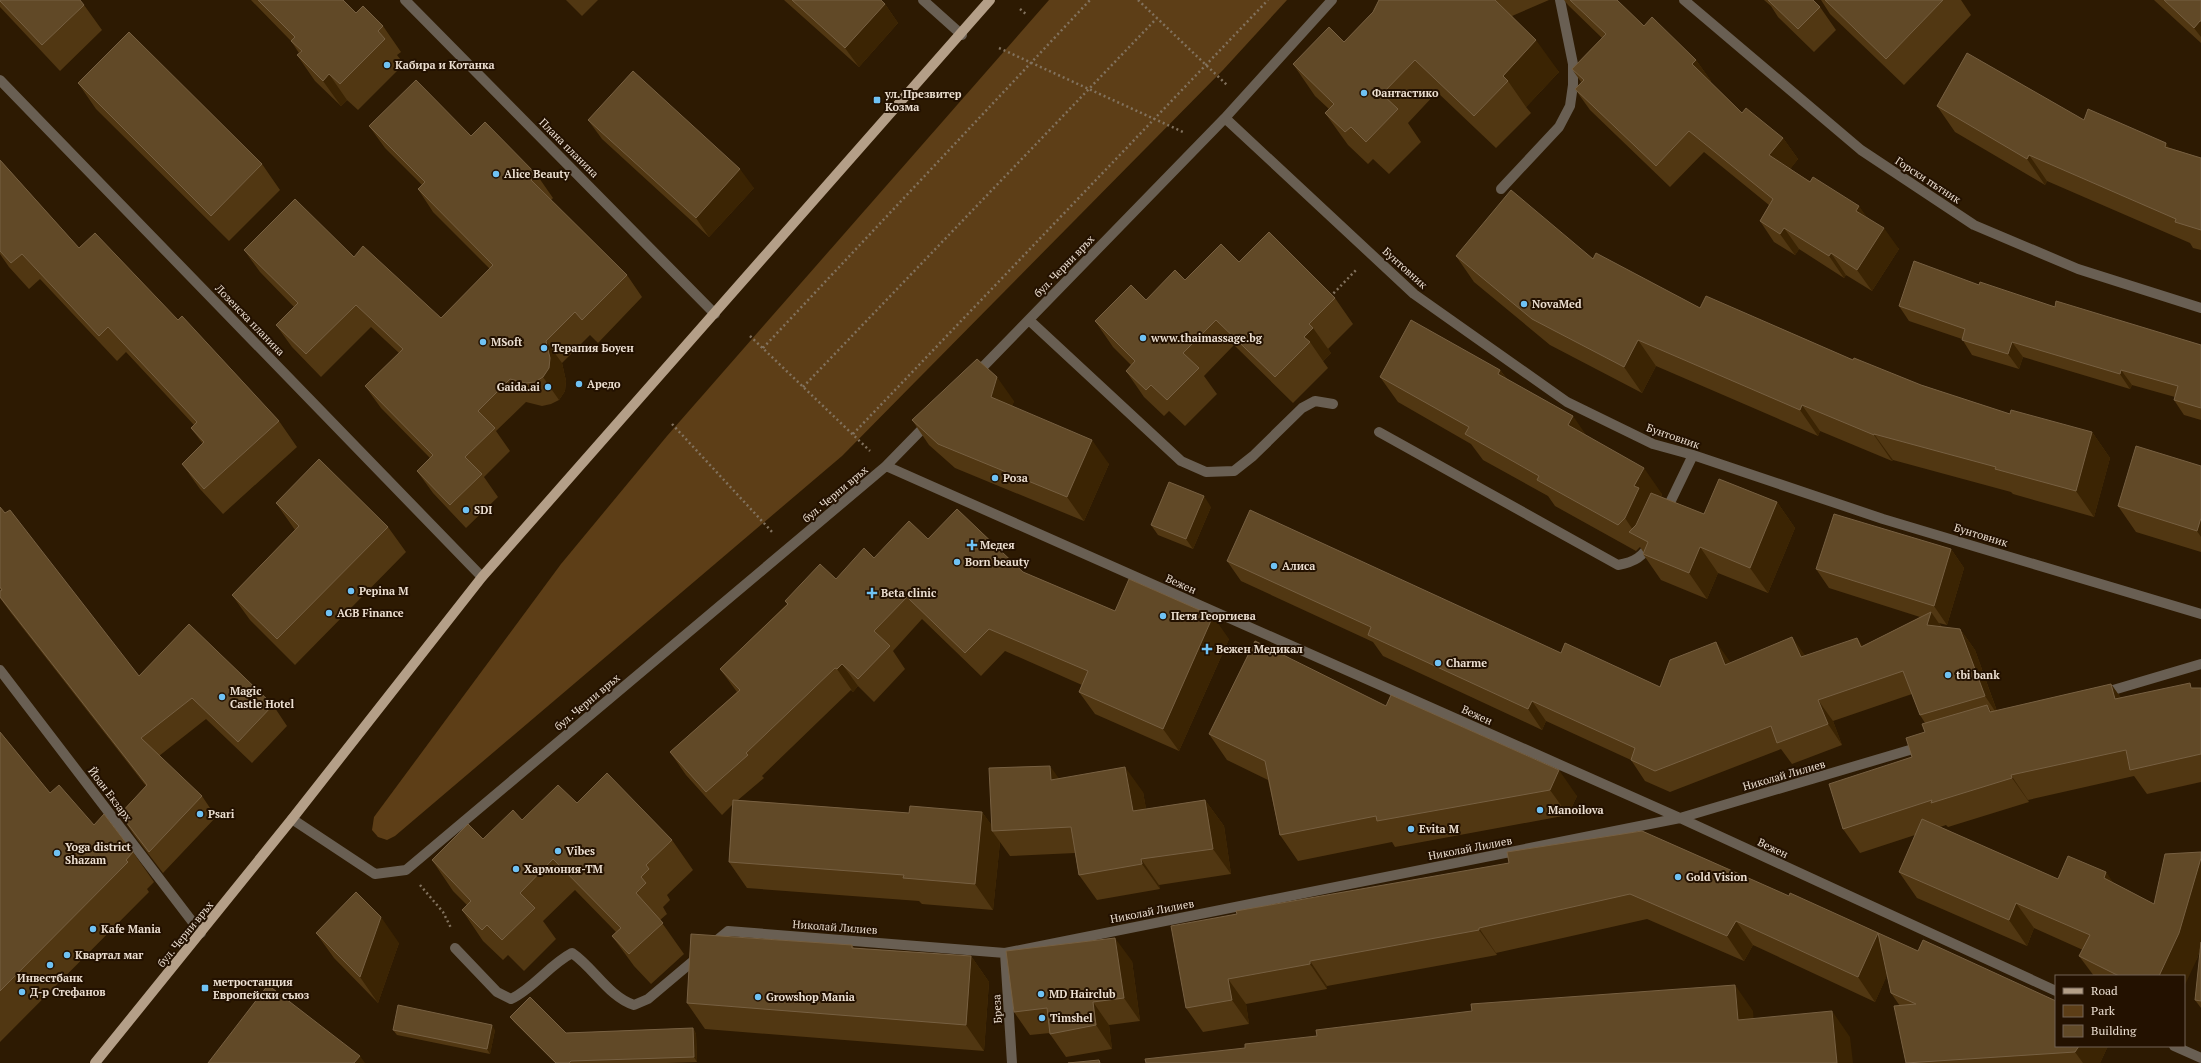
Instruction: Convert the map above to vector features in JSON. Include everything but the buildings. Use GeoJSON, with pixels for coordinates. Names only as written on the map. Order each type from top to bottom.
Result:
{"type":"FeatureCollection","features":[{"type":"Feature","properties":{"kind":"main road","name":"бул. Черни връх"},"geometry":{"type":"LineString","coordinates":[[95,1063],[292,819],[482,577],[962,35],[990,0]]}},
{"type":"Feature","properties":{"kind":"street","name":"Плана планина"},"geometry":{"type":"LineString","coordinates":[[406,0],[715,314]]}},
{"type":"Feature","properties":{"kind":"street"},"geometry":{"type":"LineString","coordinates":[[924,0],[962,35]]}},
{"type":"Feature","properties":{"kind":"street","name":"бул. Черни връх"},"geometry":{"type":"LineString","coordinates":[[968,382],[1204,141],[1332,0]]}},
{"type":"Feature","properties":{"kind":"street"},"geometry":{"type":"LineString","coordinates":[[1501,189],[1559,126],[1570,106],[1573,85],[1573,64],[1560,0]]}},
{"type":"Feature","properties":{"kind":"street","name":"Горски пътник"},"geometry":{"type":"LineString","coordinates":[[1684,0],[1861,150],[1974,224],[2078,269],[2201,308]]}},
{"type":"Feature","properties":{"kind":"street","name":"Лозенска планина"},"geometry":{"type":"LineString","coordinates":[[0,80],[482,577]]}},
{"type":"Feature","properties":{"kind":"street","name":"Бунтовник"},"geometry":{"type":"LineString","coordinates":[[1225,118],[1414,294],[1567,402],[1653,444],[1693,455],[1883,519],[2201,614]]}},
{"type":"Feature","properties":{"kind":"street"},"geometry":{"type":"LineString","coordinates":[[1029,320],[1181,461],[1206,472],[1234,471],[1253,456],[1302,408],[1316,401],[1333,404]]}},
{"type":"Feature","properties":{"kind":"street","name":"бул. Черни връх"},"geometry":{"type":"LineString","coordinates":[[406,870],[886,466],[936,416]]}},
{"type":"Feature","properties":{"kind":"street"},"geometry":{"type":"LineString","coordinates":[[1379,432],[1618,565],[1634,562],[1648,548],[1655,533]]}},
{"type":"Feature","properties":{"kind":"street"},"geometry":{"type":"LineString","coordinates":[[1662,519],[1693,455]]}},
{"type":"Feature","properties":{"kind":"street","name":"Вежен"},"geometry":{"type":"LineString","coordinates":[[886,466],[1680,818],[2055,991]]}},
{"type":"Feature","properties":{"kind":"street"},"geometry":{"type":"LineString","coordinates":[[2095,696],[2201,664]]}},
{"type":"Feature","properties":{"kind":"street","name":"Йоан Екзарх"},"geometry":{"type":"LineString","coordinates":[[0,670],[201,933]]}},
{"type":"Feature","properties":{"kind":"street","name":"Николай Лилиев"},"geometry":{"type":"LineString","coordinates":[[455,948],[497,992],[511,999],[523,993],[561,959],[572,953],[584,961],[622,1001],[634,1005],[648,999],[728,931],[1005,953],[1680,818],[1936,742]]}},
{"type":"Feature","properties":{"kind":"street"},"geometry":{"type":"LineString","coordinates":[[292,819],[375,874],[406,870]]}},
{"type":"Feature","properties":{"kind":"street","name":"Бреза"},"geometry":{"type":"LineString","coordinates":[[1005,953],[1012,1063]]}},
{"type":"Feature","properties":{"kind":"street"},"geometry":{"type":"LineString","coordinates":[[2176,1047],[2201,1058]]}},
{"type":"Feature","properties":{"kind":"path"},"geometry":{"type":"LineString","coordinates":[[763,348],[1030,62],[1090,0]]}},
{"type":"Feature","properties":{"kind":"path"},"geometry":{"type":"LineString","coordinates":[[1138,0],[1241,100]]}},
{"type":"Feature","properties":{"kind":"path"},"geometry":{"type":"LineString","coordinates":[[853,434],[1268,0]]}},
{"type":"Feature","properties":{"kind":"path"},"geometry":{"type":"LineString","coordinates":[[1020,9],[1027,15]]}},
{"type":"Feature","properties":{"kind":"path"},"geometry":{"type":"LineString","coordinates":[[803,387],[1156,18]]}},
{"type":"Feature","properties":{"kind":"path"},"geometry":{"type":"LineString","coordinates":[[999,48],[1204,141]]}},
{"type":"Feature","properties":{"kind":"path"},"geometry":{"type":"LineString","coordinates":[[1328,299],[1354,272]]}},
{"type":"Feature","properties":{"kind":"path"},"geometry":{"type":"LineString","coordinates":[[750,336],[886,466]]}},
{"type":"Feature","properties":{"kind":"path"},"geometry":{"type":"LineString","coordinates":[[672,424],[788,549]]}},
{"type":"Feature","properties":{"kind":"path"},"geometry":{"type":"LineString","coordinates":[[406,870],[443,912],[451,925],[455,948]]}},
{"type":"Feature","properties":{"kind":"green space"},"geometry":{"type":"Polygon","coordinates":[[[1049,0],[1287,0],[1223,70],[842,456],[395,836],[387,840],[378,837],[372,830],[374,817],[561,564],[667,436],[1049,0]]]}},
{"type":"Feature","properties":{"kind":"place","name":"Кабира и Котанка"},"geometry":{"type":"Point","coordinates":[387,65]}},
{"type":"Feature","properties":{"kind":"place","name":"Фантастико"},"geometry":{"type":"Point","coordinates":[1364,93]}},
{"type":"Feature","properties":{"kind":"place","name":"ул. Презвитер Козма"},"geometry":{"type":"Point","coordinates":[877,100]}},
{"type":"Feature","properties":{"kind":"place","name":"Alice Beauty"},"geometry":{"type":"Point","coordinates":[496,174]}},
{"type":"Feature","properties":{"kind":"place","name":"NovaMed"},"geometry":{"type":"Point","coordinates":[1524,304]}},
{"type":"Feature","properties":{"kind":"place","name":"www.thaimassage.bg"},"geometry":{"type":"Point","coordinates":[1143,338]}},
{"type":"Feature","properties":{"kind":"place","name":"MSoft"},"geometry":{"type":"Point","coordinates":[483,342]}},
{"type":"Feature","properties":{"kind":"place","name":"Терапия Боуен"},"geometry":{"type":"Point","coordinates":[544,348]}},
{"type":"Feature","properties":{"kind":"place","name":"Аредо"},"geometry":{"type":"Point","coordinates":[579,384]}},
{"type":"Feature","properties":{"kind":"place","name":"Gaida.ai"},"geometry":{"type":"Point","coordinates":[548,387]}},
{"type":"Feature","properties":{"kind":"place","name":"Роза"},"geometry":{"type":"Point","coordinates":[995,478]}},
{"type":"Feature","properties":{"kind":"place","name":"SDI"},"geometry":{"type":"Point","coordinates":[466,510]}},
{"type":"Feature","properties":{"kind":"place","name":"Медея"},"geometry":{"type":"Point","coordinates":[972,545]}},
{"type":"Feature","properties":{"kind":"place","name":"Born beauty"},"geometry":{"type":"Point","coordinates":[957,562]}},
{"type":"Feature","properties":{"kind":"place","name":"Алиса"},"geometry":{"type":"Point","coordinates":[1274,566]}},
{"type":"Feature","properties":{"kind":"place","name":"Pepina M"},"geometry":{"type":"Point","coordinates":[351,591]}},
{"type":"Feature","properties":{"kind":"place","name":"Beta clinic"},"geometry":{"type":"Point","coordinates":[872,593]}},
{"type":"Feature","properties":{"kind":"place","name":"AGB Finance"},"geometry":{"type":"Point","coordinates":[329,613]}},
{"type":"Feature","properties":{"kind":"place","name":"Петя Георгиева"},"geometry":{"type":"Point","coordinates":[1163,616]}},
{"type":"Feature","properties":{"kind":"place","name":"Вежен Медикал"},"geometry":{"type":"Point","coordinates":[1207,649]}},
{"type":"Feature","properties":{"kind":"place","name":"Charme"},"geometry":{"type":"Point","coordinates":[1438,663]}},
{"type":"Feature","properties":{"kind":"place","name":"tbi bank"},"geometry":{"type":"Point","coordinates":[1948,675]}},
{"type":"Feature","properties":{"kind":"place","name":"Magic Castle Hotel"},"geometry":{"type":"Point","coordinates":[222,697]}},
{"type":"Feature","properties":{"kind":"place","name":"Manoilova"},"geometry":{"type":"Point","coordinates":[1540,810]}},
{"type":"Feature","properties":{"kind":"place","name":"Psari"},"geometry":{"type":"Point","coordinates":[200,814]}},
{"type":"Feature","properties":{"kind":"place","name":"Evita M"},"geometry":{"type":"Point","coordinates":[1411,829]}},
{"type":"Feature","properties":{"kind":"place","name":"Vibes"},"geometry":{"type":"Point","coordinates":[558,851]}},
{"type":"Feature","properties":{"kind":"place","name":"Yoga district Shazam"},"geometry":{"type":"Point","coordinates":[57,853]}},
{"type":"Feature","properties":{"kind":"place","name":"Хармония-ТМ"},"geometry":{"type":"Point","coordinates":[516,869]}},
{"type":"Feature","properties":{"kind":"place","name":"Gold Vision"},"geometry":{"type":"Point","coordinates":[1678,877]}},
{"type":"Feature","properties":{"kind":"place","name":"Kafe Mania"},"geometry":{"type":"Point","coordinates":[93,929]}},
{"type":"Feature","properties":{"kind":"place","name":"Квартал маг"},"geometry":{"type":"Point","coordinates":[67,955]}},
{"type":"Feature","properties":{"kind":"place","name":"Инвестбанк"},"geometry":{"type":"Point","coordinates":[50,965]}},
{"type":"Feature","properties":{"kind":"place","name":"метростанция Европейски съюз"},"geometry":{"type":"Point","coordinates":[205,988]}},
{"type":"Feature","properties":{"kind":"place","name":"Д-р Стефанов"},"geometry":{"type":"Point","coordinates":[22,992]}},
{"type":"Feature","properties":{"kind":"place","name":"MD Hairclub"},"geometry":{"type":"Point","coordinates":[1041,994]}},
{"type":"Feature","properties":{"kind":"place","name":"Growshop Mania"},"geometry":{"type":"Point","coordinates":[758,997]}},
{"type":"Feature","properties":{"kind":"place","name":"Timshel"},"geometry":{"type":"Point","coordinates":[1042,1018]}}]}
